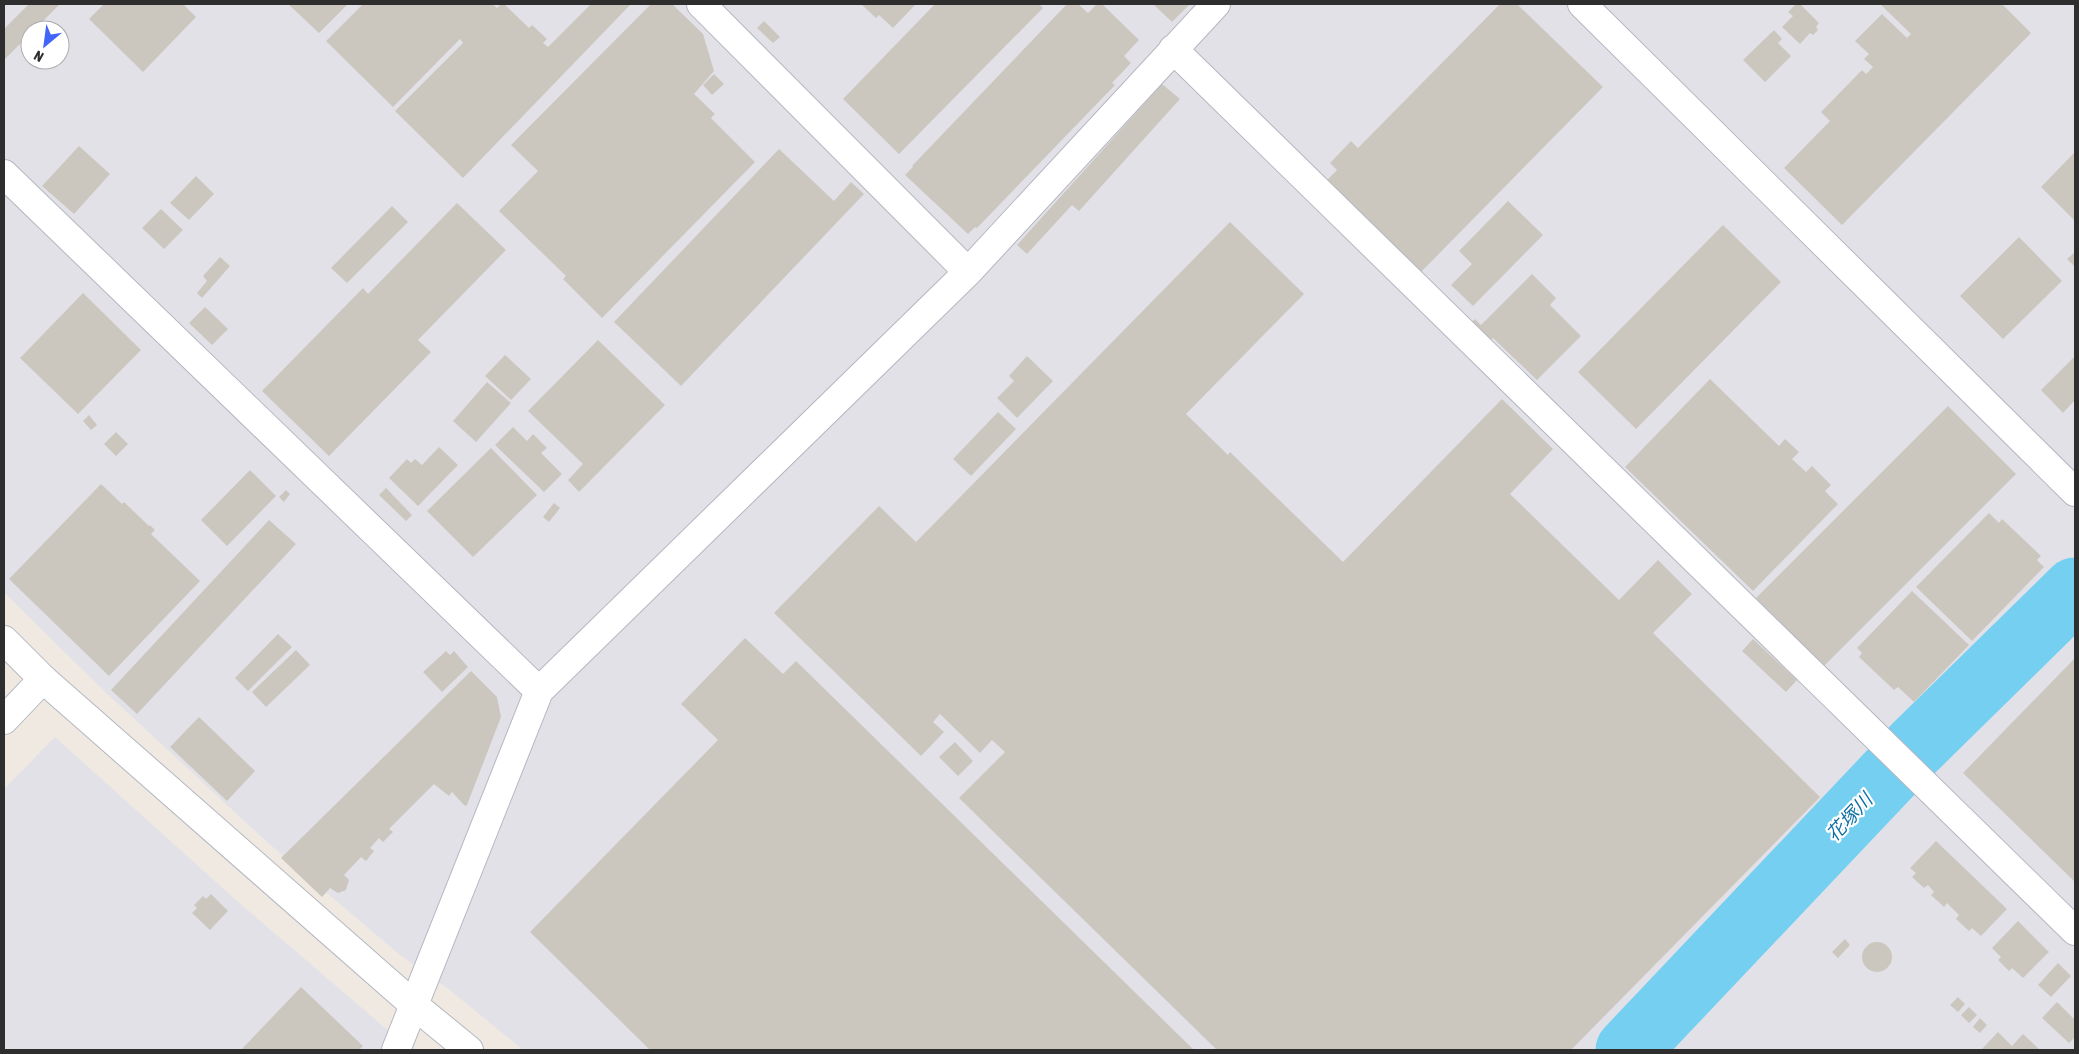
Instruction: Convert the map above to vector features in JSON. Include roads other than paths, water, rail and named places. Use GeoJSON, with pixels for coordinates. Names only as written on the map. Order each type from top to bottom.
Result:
{"type":"FeatureCollection","features":[{"type":"Feature","properties":{"kind":"street"},"geometry":{"type":"LineString","coordinates":[[701,4],[968,272]]}},
{"type":"Feature","properties":{"kind":"street"},"geometry":{"type":"LineString","coordinates":[[396,1050],[539,692],[968,272],[1216,4]]}},
{"type":"Feature","properties":{"kind":"street"},"geometry":{"type":"LineString","coordinates":[[1582,4],[2075,492]]}},
{"type":"Feature","properties":{"kind":"street"},"geometry":{"type":"LineString","coordinates":[[1173,49],[2075,931]]}},
{"type":"Feature","properties":{"kind":"street"},"geometry":{"type":"LineString","coordinates":[[4,174],[539,692]]}},
{"type":"Feature","properties":{"kind":"street"},"geometry":{"type":"LineString","coordinates":[[4,640],[43,679],[414,1005],[470,1050]]}},
{"type":"Feature","properties":{"kind":"street"},"geometry":{"type":"LineString","coordinates":[[4,720],[43,679]]}},
{"type":"Feature","properties":{"kind":"waterway","name":"花塚川"},"geometry":{"type":"LineString","coordinates":[[1628,1050],[1915,747],[2075,590]]}}]}
